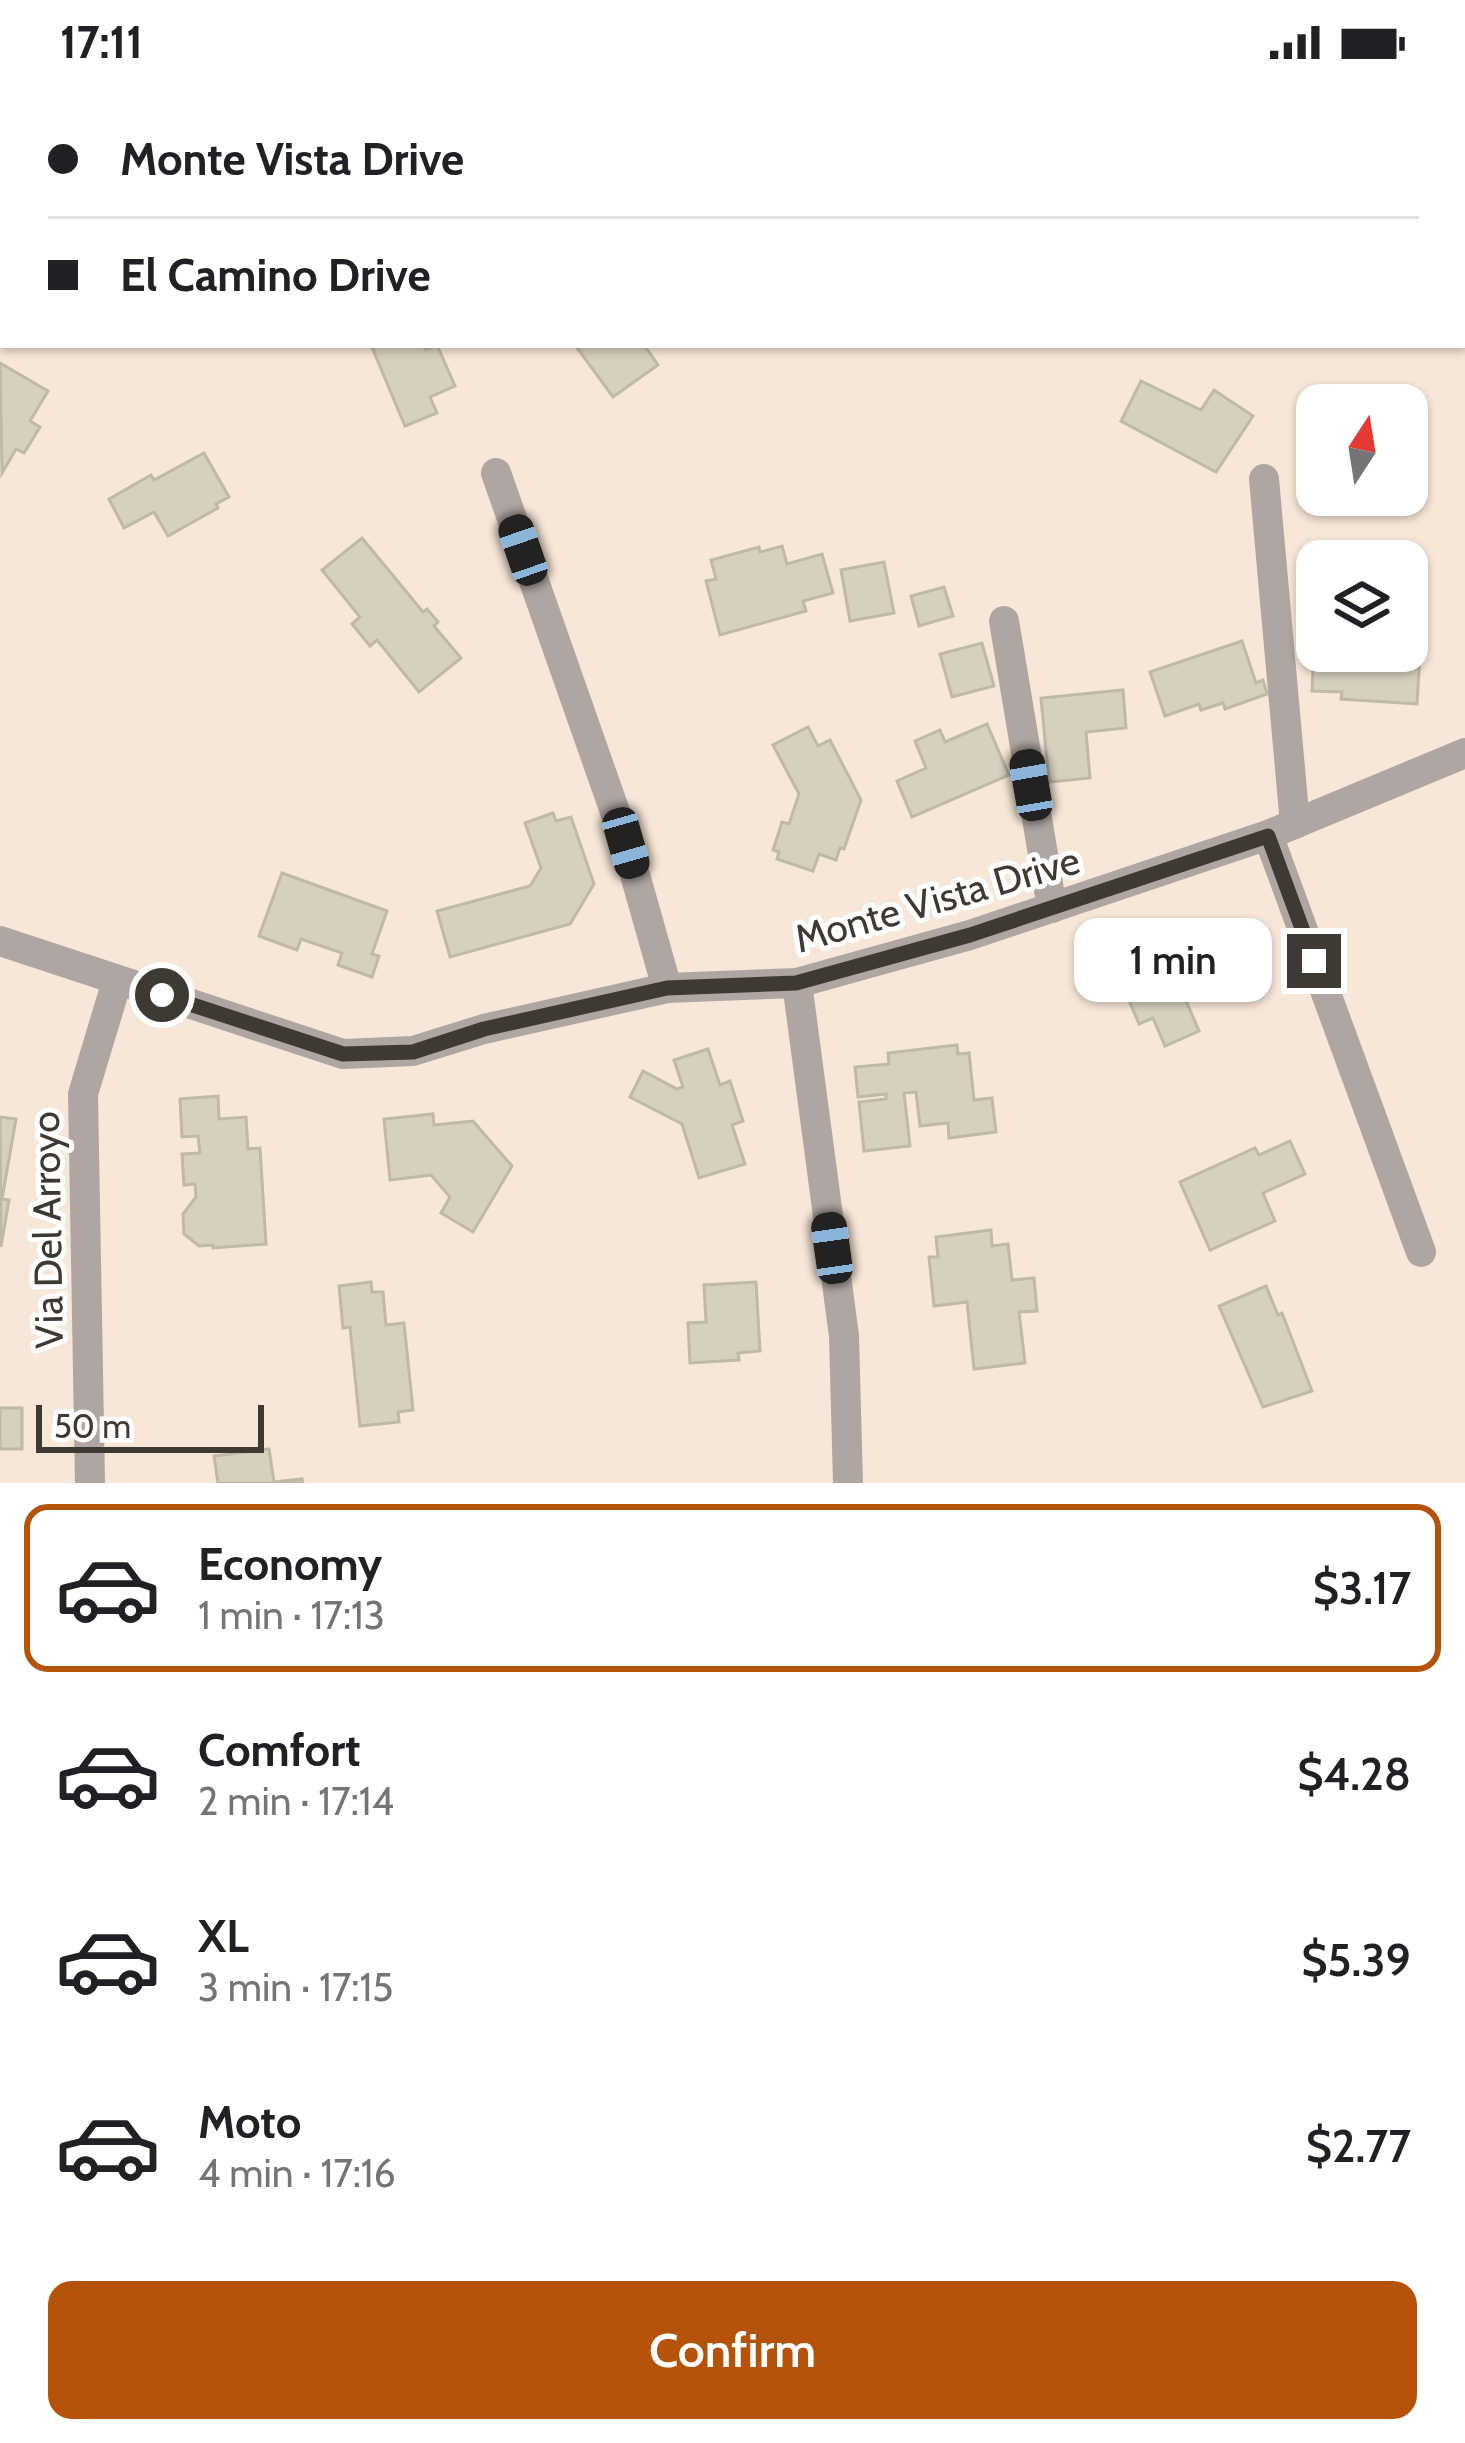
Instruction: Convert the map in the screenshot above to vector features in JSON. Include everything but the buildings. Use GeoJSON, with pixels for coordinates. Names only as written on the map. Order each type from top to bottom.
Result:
{"type":"FeatureCollection","features":[{"type":"Feature","properties":{"kind":"street"},"geometry":{"type":"LineString","coordinates":[[496,473],[626,843],[667,988]]}},
{"type":"Feature","properties":{"kind":"street"},"geometry":{"type":"LineString","coordinates":[[1264,479],[1282,830],[1420,1252]]}},
{"type":"Feature","properties":{"kind":"street"},"geometry":{"type":"LineString","coordinates":[[1004,621],[1052,908]]}},
{"type":"Feature","properties":{"kind":"street","name":"Monte Vista Drive"},"geometry":{"type":"LineString","coordinates":[[0,941],[343,1054],[413,1052],[484,1029],[667,988],[796,983],[970,935],[1282,830],[1465,753]]}},
{"type":"Feature","properties":{"kind":"street","name":"Via Del Arroyo"},"geometry":{"type":"LineString","coordinates":[[91,1483],[82,1094],[117,981]]}},
{"type":"Feature","properties":{"kind":"street"},"geometry":{"type":"LineString","coordinates":[[796,983],[844,1336],[848,1483]]}},
{"type":"Feature","properties":{"kind":"route"},"geometry":{"type":"LineString","coordinates":[[162,995],[343,1054],[413,1052],[484,1029],[667,988],[796,983],[970,935],[1268,836],[1314,961]]}}]}
